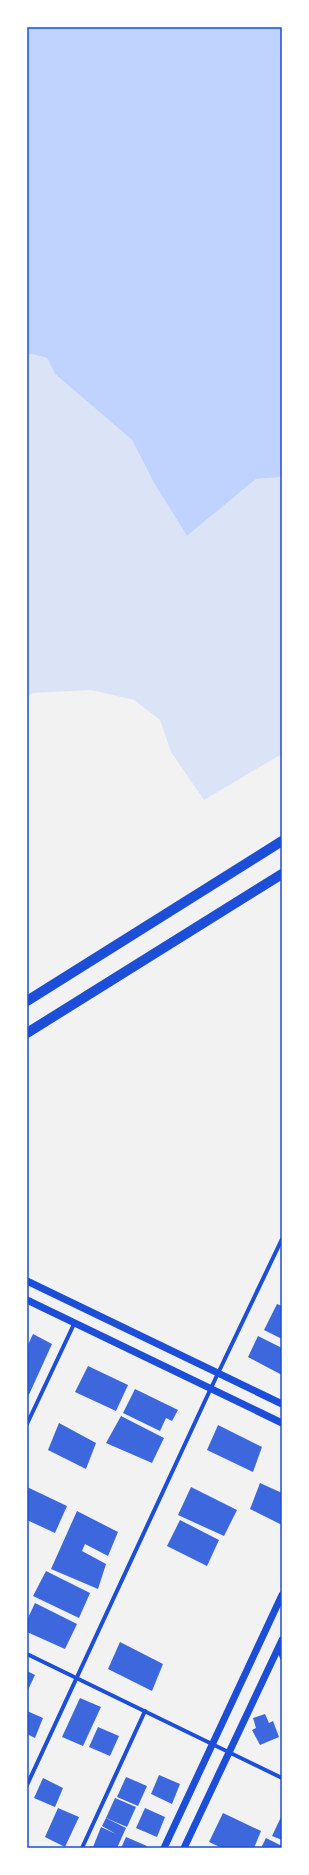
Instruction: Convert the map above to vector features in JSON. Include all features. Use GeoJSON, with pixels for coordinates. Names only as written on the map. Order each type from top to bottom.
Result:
{"type":"FeatureCollection","features":[{"type":"Feature","properties":{"kind":"main road"},"geometry":{"type":"LineString","coordinates":[[27,1001],[282,840]]}},
{"type":"Feature","properties":{"kind":"main road"},"geometry":{"type":"LineString","coordinates":[[27,1033],[282,874]]}},
{"type":"Feature","properties":{"kind":"street"},"geometry":{"type":"LineString","coordinates":[[27,1785],[211,1388],[282,1239]]}},
{"type":"Feature","properties":{"kind":"street"},"geometry":{"type":"LineString","coordinates":[[27,1281],[282,1404]]}},
{"type":"Feature","properties":{"kind":"street"},"geometry":{"type":"LineString","coordinates":[[27,1300],[282,1423]]}},
{"type":"Feature","properties":{"kind":"street"},"geometry":{"type":"LineString","coordinates":[[27,1424],[74,1324]]}},
{"type":"Feature","properties":{"kind":"street"},"geometry":{"type":"LineString","coordinates":[[164,1848],[282,1595]]}},
{"type":"Feature","properties":{"kind":"street"},"geometry":{"type":"LineString","coordinates":[[184,1848],[282,1640]]}},
{"type":"Feature","properties":{"kind":"street"},"geometry":{"type":"LineString","coordinates":[[278,1648],[282,1658]]}},
{"type":"Feature","properties":{"kind":"street"},"geometry":{"type":"LineString","coordinates":[[27,1654],[282,1778]]}},
{"type":"Feature","properties":{"kind":"street"},"geometry":{"type":"LineString","coordinates":[[82,1848],[145,1711]]}},
{"type":"Feature","properties":{"kind":"shaded area"},"geometry":{"type":"Polygon","coordinates":[[[27,354],[47,358],[55,374],[132,440],[154,483],[187,536],[256,479],[282,477],[282,754],[204,800],[171,752],[160,720],[134,700],[91,690],[33,693],[27,697],[27,354]]]}},
{"type":"Feature","properties":{"kind":"water"},"geometry":{"type":"Polygon","coordinates":[[[27,27],[282,27],[282,477],[256,479],[187,536],[154,483],[132,440],[55,374],[47,358],[27,354],[27,27]]]}},
{"type":"Feature","properties":{"kind":"building"},"geometry":{"type":"Polygon","coordinates":[[[277,1304],[282,1306],[282,1339],[264,1330],[277,1304]]]}},
{"type":"Feature","properties":{"kind":"building"},"geometry":{"type":"Polygon","coordinates":[[[33,1334],[52,1344],[27,1399],[27,1347],[33,1334]]]}},
{"type":"Feature","properties":{"kind":"building"},"geometry":{"type":"Polygon","coordinates":[[[258,1336],[282,1348],[282,1375],[248,1357],[258,1336]]]}},
{"type":"Feature","properties":{"kind":"building"},"geometry":{"type":"Polygon","coordinates":[[[88,1366],[128,1385],[116,1411],[75,1392],[88,1366]]]}},
{"type":"Feature","properties":{"kind":"building"},"geometry":{"type":"Polygon","coordinates":[[[135,1389],[178,1410],[172,1421],[166,1418],[160,1431],[123,1413],[135,1389]]]}},
{"type":"Feature","properties":{"kind":"building"},"geometry":{"type":"Polygon","coordinates":[[[121,1416],[164,1438],[152,1463],[106,1443],[121,1416]]]}},
{"type":"Feature","properties":{"kind":"building"},"geometry":{"type":"Polygon","coordinates":[[[59,1423],[96,1443],[86,1469],[48,1450],[59,1423]]]}},
{"type":"Feature","properties":{"kind":"building"},"geometry":{"type":"Polygon","coordinates":[[[218,1425],[262,1447],[253,1472],[207,1450],[218,1425]]]}},
{"type":"Feature","properties":{"kind":"building"},"geometry":{"type":"Polygon","coordinates":[[[260,1483],[282,1493],[282,1525],[250,1509],[260,1483]]]}},
{"type":"Feature","properties":{"kind":"building"},"geometry":{"type":"Polygon","coordinates":[[[27,1487],[67,1506],[55,1533],[27,1520],[27,1487]]]}},
{"type":"Feature","properties":{"kind":"building"},"geometry":{"type":"Polygon","coordinates":[[[191,1487],[237,1510],[224,1536],[178,1515],[191,1487]]]}},
{"type":"Feature","properties":{"kind":"building"},"geometry":{"type":"Polygon","coordinates":[[[77,1511],[118,1532],[108,1556],[85,1544],[82,1551],[106,1564],[98,1589],[51,1569],[77,1511]]]}},
{"type":"Feature","properties":{"kind":"building"},"geometry":{"type":"Polygon","coordinates":[[[180,1520],[219,1540],[207,1566],[167,1546],[180,1520]]]}},
{"type":"Feature","properties":{"kind":"building"},"geometry":{"type":"Polygon","coordinates":[[[46,1571],[90,1593],[79,1618],[33,1596],[46,1571]]]}},
{"type":"Feature","properties":{"kind":"building"},"geometry":{"type":"Polygon","coordinates":[[[35,1603],[77,1624],[65,1649],[27,1632],[27,1620],[35,1603]]]}},
{"type":"Feature","properties":{"kind":"building"},"geometry":{"type":"Polygon","coordinates":[[[120,1642],[163,1664],[152,1691],[108,1669],[120,1642]]]}},
{"type":"Feature","properties":{"kind":"building"},"geometry":{"type":"Polygon","coordinates":[[[27,1671],[35,1675],[27,1692],[27,1671]]]}},
{"type":"Feature","properties":{"kind":"building"},"geometry":{"type":"Polygon","coordinates":[[[80,1698],[101,1707],[83,1746],[62,1737],[80,1698]]]}},
{"type":"Feature","properties":{"kind":"building"},"geometry":{"type":"Polygon","coordinates":[[[27,1711],[43,1718],[35,1738],[27,1734],[27,1711]]]}},
{"type":"Feature","properties":{"kind":"building"},"geometry":{"type":"Polygon","coordinates":[[[265,1714],[269,1723],[273,1721],[279,1737],[260,1745],[252,1730],[256,1728],[253,1718],[265,1714]]]}},
{"type":"Feature","properties":{"kind":"building"},"geometry":{"type":"Polygon","coordinates":[[[98,1727],[119,1736],[110,1756],[89,1747],[98,1727]]]}},
{"type":"Feature","properties":{"kind":"building"},"geometry":{"type":"Polygon","coordinates":[[[159,1775],[180,1784],[172,1804],[151,1794],[159,1775]]]}},
{"type":"Feature","properties":{"kind":"building"},"geometry":{"type":"Polygon","coordinates":[[[126,1777],[147,1786],[138,1806],[117,1797],[126,1777]]]}},
{"type":"Feature","properties":{"kind":"building"},"geometry":{"type":"Polygon","coordinates":[[[43,1778],[63,1788],[55,1807],[34,1798],[43,1778]]]}},
{"type":"Feature","properties":{"kind":"building"},"geometry":{"type":"Polygon","coordinates":[[[115,1798],[136,1807],[127,1827],[106,1818],[115,1798]]]}},
{"type":"Feature","properties":{"kind":"building"},"geometry":{"type":"Polygon","coordinates":[[[58,1808],[79,1817],[65,1847],[45,1837],[58,1808]]]}},
{"type":"Feature","properties":{"kind":"building"},"geometry":{"type":"Polygon","coordinates":[[[145,1808],[165,1817],[157,1837],[136,1828],[145,1808]]]}},
{"type":"Feature","properties":{"kind":"building"},"geometry":{"type":"Polygon","coordinates":[[[223,1813],[261,1831],[254,1848],[222,1848],[209,1842],[223,1813]]]}},
{"type":"Feature","properties":{"kind":"building"},"geometry":{"type":"Polygon","coordinates":[[[282,1815],[282,1840],[272,1836],[282,1815]]]}},
{"type":"Feature","properties":{"kind":"building"},"geometry":{"type":"Polygon","coordinates":[[[106,1818],[126,1828],[117,1848],[90,1848],[90,1846],[93,1847],[101,1827],[116,1834],[102,1826],[106,1818]]]}},
{"type":"Feature","properties":{"kind":"building"},"geometry":{"type":"Polygon","coordinates":[[[126,1837],[147,1846],[146,1848],[121,1848],[126,1837]]]}},
{"type":"Feature","properties":{"kind":"building"},"geometry":{"type":"Polygon","coordinates":[[[266,1838],[282,1846],[282,1848],[261,1848],[266,1838]]]}}]}
